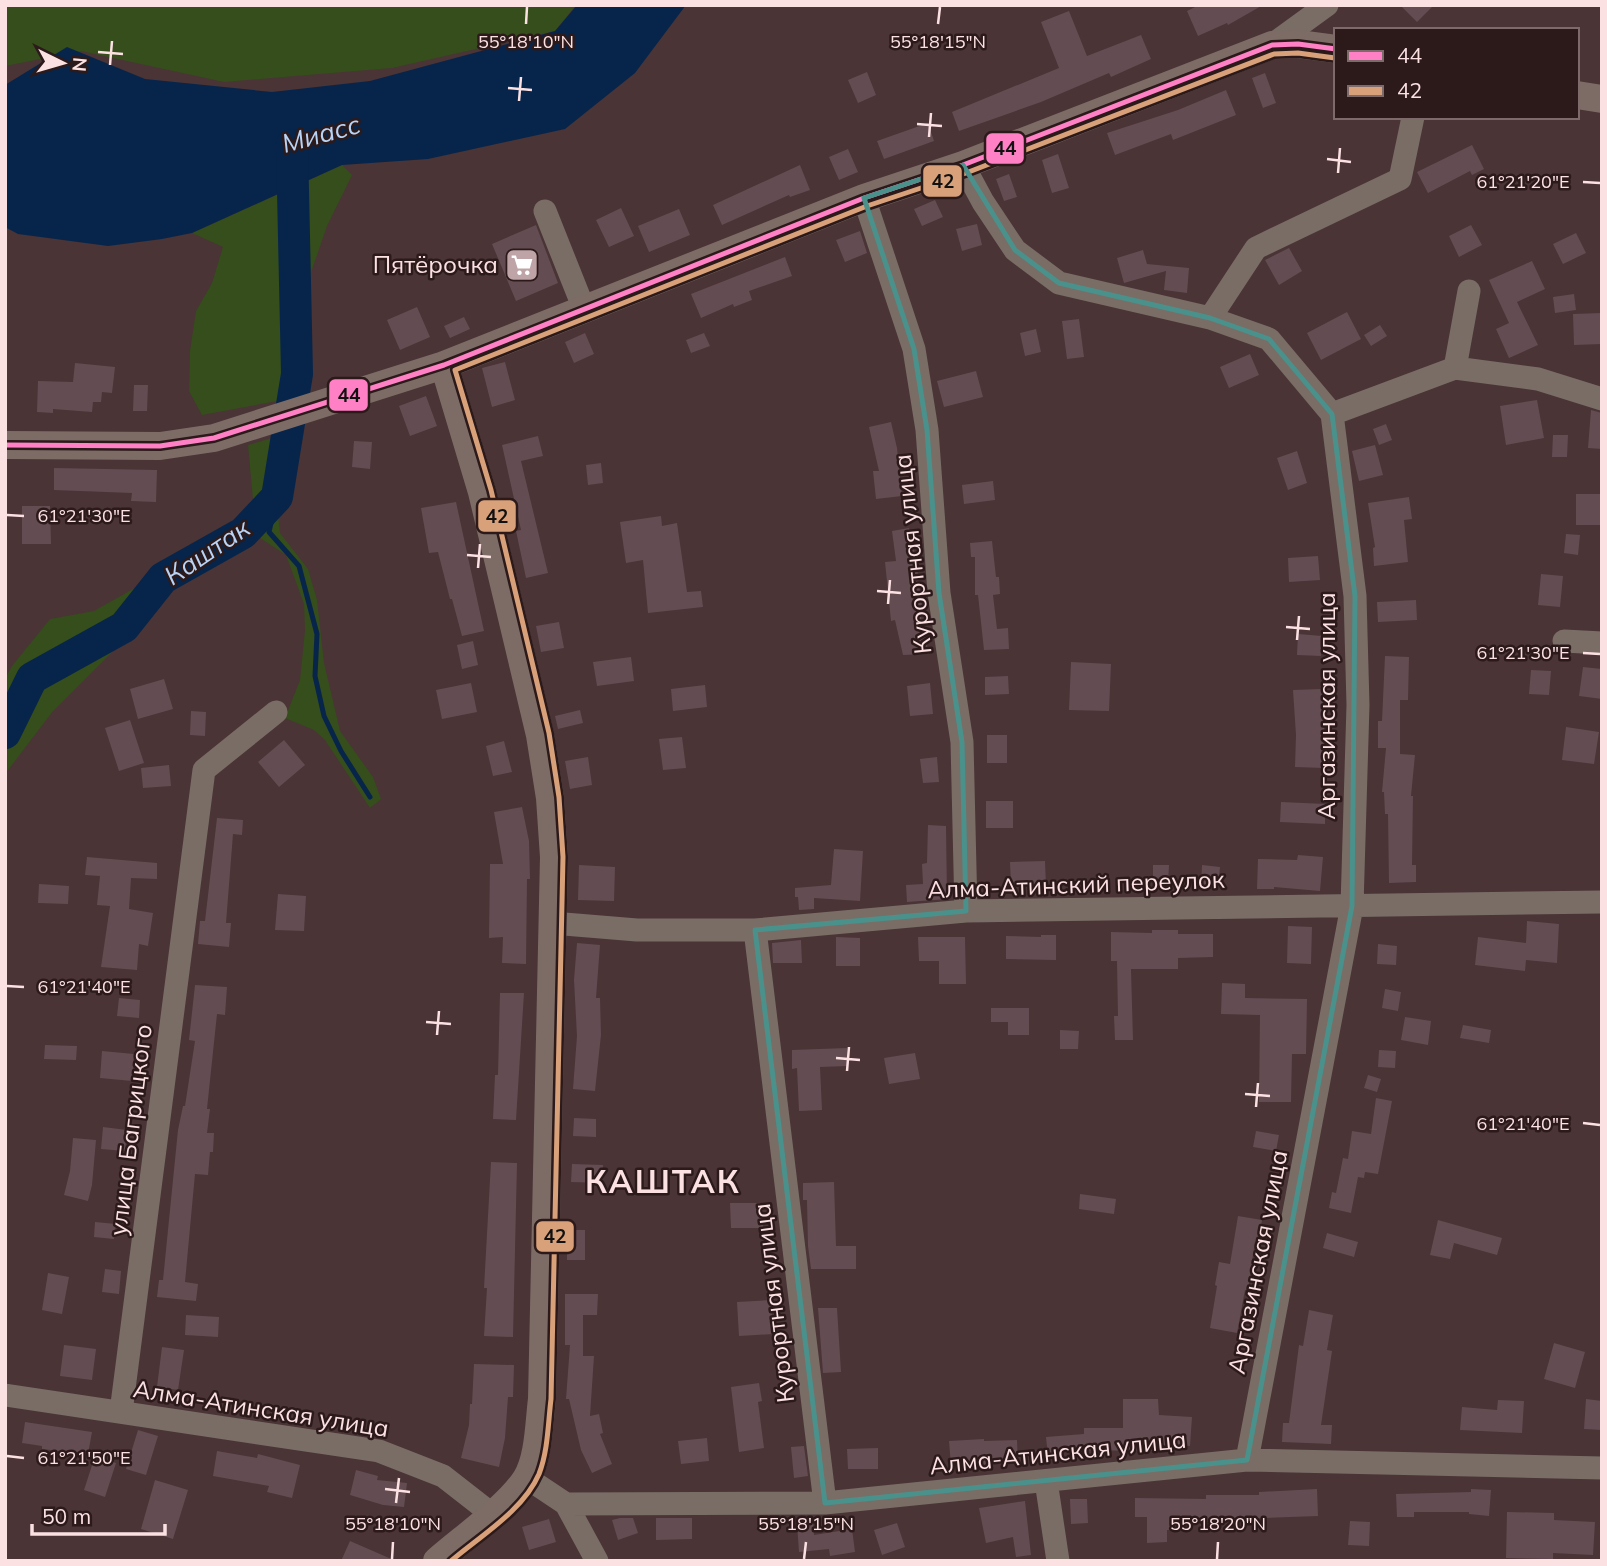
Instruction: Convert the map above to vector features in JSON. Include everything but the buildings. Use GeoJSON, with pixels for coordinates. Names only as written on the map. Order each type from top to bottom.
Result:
{"type":"FeatureCollection","features":[{"type":"Feature","properties":{"kind":"main road"},"geometry":{"type":"LineString","coordinates":[[5,445],[160,446],[214,438],[444,365],[864,198],[963,165],[1272,44],[1334,49]]}},
{"type":"Feature","properties":{"kind":"main road"},"geometry":{"type":"LineString","coordinates":[[1579,95],[1602,99]]}},
{"type":"Feature","properties":{"kind":"main road"},"geometry":{"type":"LineString","coordinates":[[437,1561],[493,1515],[527,1478],[537,1446],[542,1399],[554,857],[550,798],[540,735],[482,492],[444,365]]}},
{"type":"Feature","properties":{"kind":"street"},"geometry":{"type":"LineString","coordinates":[[1272,44],[1327,5]]}},
{"type":"Feature","properties":{"kind":"street"},"geometry":{"type":"LineString","coordinates":[[1210,318],[1256,248],[1400,178],[1413,119]]}},
{"type":"Feature","properties":{"kind":"street"},"geometry":{"type":"LineString","coordinates":[[963,165],[983,202],[1015,250],[1059,283],[1210,318],[1269,339],[1332,414],[1455,368],[1538,379],[1602,399]]}},
{"type":"Feature","properties":{"kind":"street","name":"Курортная улица"},"geometry":{"type":"LineString","coordinates":[[864,198],[914,349],[927,430],[939,593],[962,742],[966,911]]}},
{"type":"Feature","properties":{"kind":"street"},"geometry":{"type":"LineString","coordinates":[[545,211],[584,309]]}},
{"type":"Feature","properties":{"kind":"street"},"geometry":{"type":"LineString","coordinates":[[1455,368],[1469,291]]}},
{"type":"Feature","properties":{"kind":"street","name":"Аргазинская улица"},"geometry":{"type":"LineString","coordinates":[[1247,1460],[1352,906],[1358,705],[1355,596],[1332,414]]}},
{"type":"Feature","properties":{"kind":"street"},"geometry":{"type":"LineString","coordinates":[[1564,641],[1602,643]]}},
{"type":"Feature","properties":{"kind":"street","name":"улица Багрицкого"},"geometry":{"type":"LineString","coordinates":[[121,1412],[204,770],[276,712]]}},
{"type":"Feature","properties":{"kind":"street","name":"Алма-Атинский переулок"},"geometry":{"type":"LineString","coordinates":[[552,923],[637,930],[755,930],[966,911],[1602,902]]}},
{"type":"Feature","properties":{"kind":"street","name":"Курортная улица"},"geometry":{"type":"LineString","coordinates":[[755,930],[825,1503]]}},
{"type":"Feature","properties":{"kind":"street","name":"Алма-Атинская улица"},"geometry":{"type":"LineString","coordinates":[[5,1395],[379,1451],[443,1475],[493,1515]]}},
{"type":"Feature","properties":{"kind":"street","name":"Алма-Атинская улица"},"geometry":{"type":"LineString","coordinates":[[566,1504],[825,1503],[1247,1460],[1602,1468]]}},
{"type":"Feature","properties":{"kind":"street"},"geometry":{"type":"LineString","coordinates":[[527,1478],[566,1504],[597,1561]]}},
{"type":"Feature","properties":{"kind":"street"},"geometry":{"type":"LineString","coordinates":[[1046,1481],[1058,1561]]}},
{"type":"Feature","properties":{"kind":"highlighted area"},"geometry":{"type":"Polygon","coordinates":[[[963,165],[1015,250],[1059,283],[1210,318],[1269,339],[1332,414],[1355,596],[1352,906],[1247,1460],[825,1503],[755,930],[966,911],[962,742],[939,593],[927,430],[914,349],[864,198],[963,165]]]}},
{"type":"Feature","properties":{"kind":"green space"},"geometry":{"type":"Polygon","coordinates":[[[5,5],[576,5],[555,31],[392,68],[224,82],[81,51],[5,66],[5,5]]]}},
{"type":"Feature","properties":{"kind":"green space"},"geometry":{"type":"Polygon","coordinates":[[[342,165],[352,175],[327,226],[300,304],[303,381],[293,398],[202,415],[189,391],[190,351],[196,311],[212,283],[223,247],[192,233],[342,165]]]}},
{"type":"Feature","properties":{"kind":"green space"},"geometry":{"type":"Polygon","coordinates":[[[303,429],[299,456],[278,514],[280,533],[308,569],[317,600],[324,663],[340,731],[373,777],[381,799],[370,808],[325,740],[314,730],[285,718],[300,680],[305,630],[304,604],[286,555],[257,536],[184,578],[149,610],[127,637],[53,711],[5,774],[5,679],[12,666],[50,619],[94,611],[188,558],[254,511],[248,445],[303,429]]]}},
{"type":"Feature","properties":{"kind":"water","name":"Миасс"},"geometry":{"type":"Polygon","coordinates":[[[577,5],[686,5],[635,73],[565,129],[428,159],[342,165],[192,233],[162,239],[108,246],[18,234],[5,227],[5,85],[67,47],[145,79],[272,92],[370,81],[555,31],[577,5]]]}},
{"type":"Feature","properties":{"kind":"waterway","name":"Каштак"},"geometry":{"type":"LineString","coordinates":[[5,733],[32,678],[124,627],[163,578],[243,533],[277,497],[297,374],[292,145]]}},
{"type":"Feature","properties":{"kind":"waterway"},"geometry":{"type":"LineString","coordinates":[[277,497],[269,532],[299,566],[317,634],[315,676],[324,716],[341,751],[370,797]]}},
{"type":"Feature","properties":{"kind":"transit line","name":"44"},"geometry":{"type":"LineString","coordinates":[[5,445],[160,446],[214,438],[444,365],[864,198],[963,165],[1272,45],[1298,44],[1334,49]]}},
{"type":"Feature","properties":{"kind":"transit line","name":"42"},"geometry":{"type":"LineString","coordinates":[[451,1561],[523,1500],[539,1474],[546,1447],[551,1399],[563,857],[559,797],[549,733],[491,490],[455,370],[867,206],[966,173],[1274,54],[1298,53],[1334,58]]}},
{"type":"Feature","properties":{"kind":"place","name":"Пятёрочка"},"geometry":{"type":"Point","coordinates":[522,265]}},
{"type":"Feature","properties":{"kind":"district","name":"КАШТАК"},"geometry":{"type":"Point","coordinates":[663,1182]}}]}
